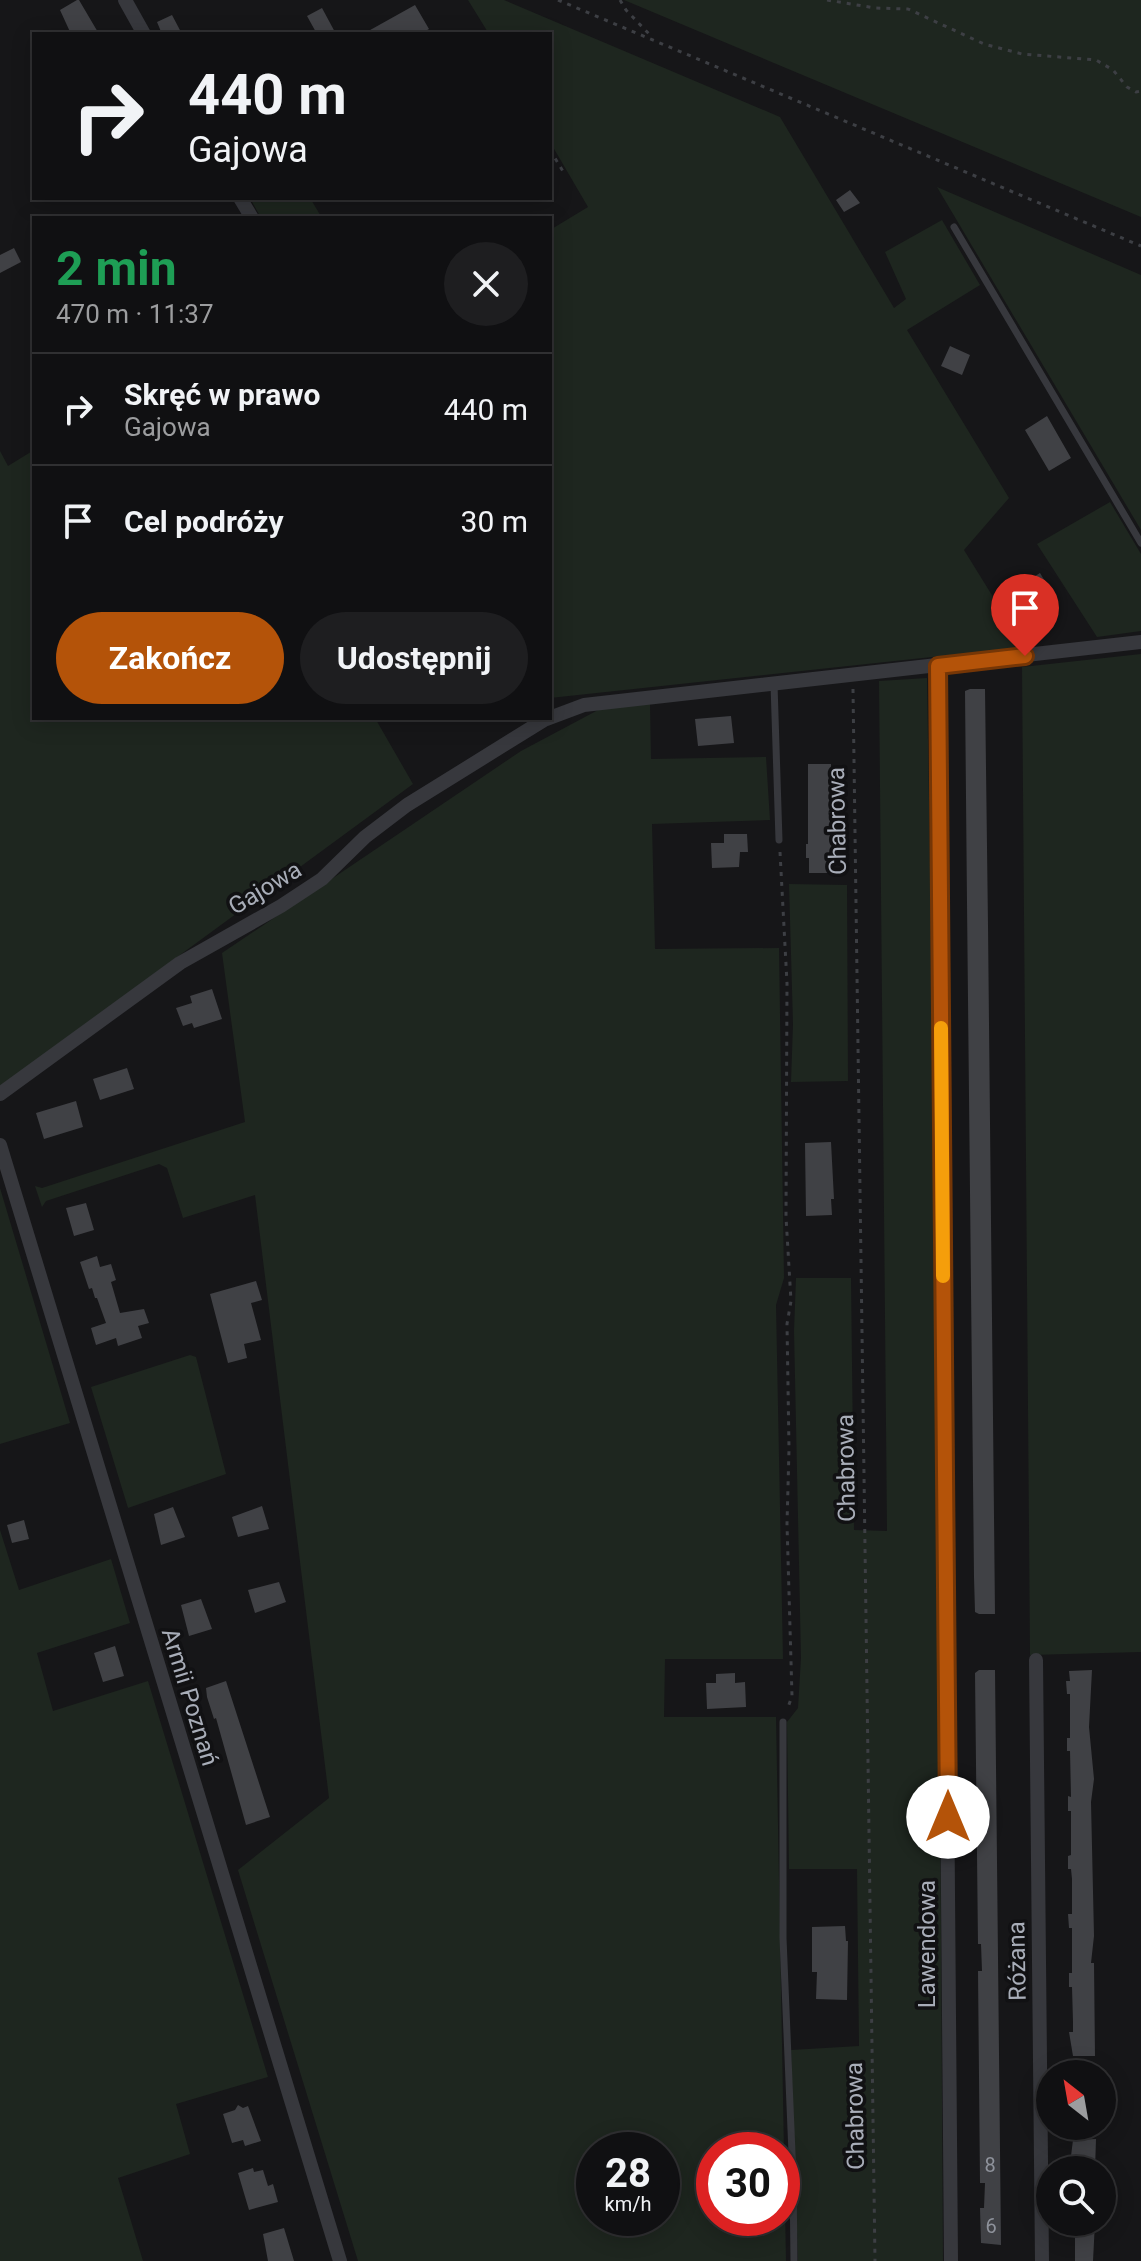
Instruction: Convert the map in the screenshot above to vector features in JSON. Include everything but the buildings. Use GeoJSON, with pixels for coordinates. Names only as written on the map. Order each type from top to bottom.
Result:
{"type":"FeatureCollection","features":[{"type":"Feature","properties":{"kind":"street"},"geometry":{"type":"LineString","coordinates":[[125,0],[143,32]]}},
{"type":"Feature","properties":{"kind":"street","name":"Gajowa"},"geometry":{"type":"LineString","coordinates":[[552,716],[584,705],[1141,642]]}},
{"type":"Feature","properties":{"kind":"street","name":"Lawendowa"},"geometry":{"type":"LineString","coordinates":[[938,666],[951,2261]]}},
{"type":"Feature","properties":{"kind":"street","name":"Gajowa"},"geometry":{"type":"LineString","coordinates":[[0,1094],[180,963],[322,879],[365,837],[407,805],[541,720]]}},
{"type":"Feature","properties":{"kind":"street","name":"Armii Poznań"},"geometry":{"type":"LineString","coordinates":[[0,1145],[340,2261]]}},
{"type":"Feature","properties":{"kind":"street","name":"Różana"},"geometry":{"type":"LineString","coordinates":[[1036,1660],[1042,2261]]}},
{"type":"Feature","properties":{"kind":"lane"},"geometry":{"type":"LineString","coordinates":[[954,227],[1141,543]]}},
{"type":"Feature","properties":{"kind":"lane"},"geometry":{"type":"LineString","coordinates":[[774,684],[779,840]]}},
{"type":"Feature","properties":{"kind":"lane"},"geometry":{"type":"LineString","coordinates":[[783,1722],[783,1938],[794,2261]]}},
{"type":"Feature","properties":{"kind":"path"},"geometry":{"type":"LineString","coordinates":[[558,0],[1141,246]]}},
{"type":"Feature","properties":{"kind":"path"},"geometry":{"type":"LineString","coordinates":[[620,0],[655,40]]}},
{"type":"Feature","properties":{"kind":"path"},"geometry":{"type":"LineString","coordinates":[[827,0],[875,8],[908,9],[984,44],[1022,54],[1096,60],[1113,70],[1127,87],[1141,91]]}},
{"type":"Feature","properties":{"kind":"path"},"geometry":{"type":"LineString","coordinates":[[552,153],[564,173]]}},
{"type":"Feature","properties":{"kind":"path","name":"Chabrowa"},"geometry":{"type":"LineString","coordinates":[[853,675],[875,2261]]}},
{"type":"Feature","properties":{"kind":"path"},"geometry":{"type":"LineString","coordinates":[[779,840],[787,983],[786,1217],[791,1301],[787,1324],[787,1524],[792,1696],[783,1722]]}},
{"type":"Feature","properties":{"kind":"shaded area"},"geometry":{"type":"Polygon","coordinates":[[[468,0],[504,0],[780,117],[894,308],[906,299],[885,252],[942,220],[980,285],[907,330],[1009,498],[964,550],[1024,647],[552,698],[552,229],[588,207],[552,145],[552,32],[488,32],[468,0]]]}},
{"type":"Feature","properties":{"kind":"shaded area"},"geometry":{"type":"Polygon","coordinates":[[[624,0],[1141,0],[1141,217],[624,0]]]}},
{"type":"Feature","properties":{"kind":"shaded area"},"geometry":{"type":"Polygon","coordinates":[[[937,187],[1141,275],[1141,530],[937,187]]]}},
{"type":"Feature","properties":{"kind":"shaded area"},"geometry":{"type":"Polygon","coordinates":[[[251,200],[311,200],[321,216],[260,216],[251,200]]]}},
{"type":"Feature","properties":{"kind":"shaded area"},"geometry":{"type":"Polygon","coordinates":[[[0,451],[8,466],[32,451],[32,720],[376,720],[413,784],[0,1087],[0,451]]]}},
{"type":"Feature","properties":{"kind":"shaded area"},"geometry":{"type":"Polygon","coordinates":[[[1110,502],[1141,554],[1141,631],[1097,637],[1037,544],[1110,502]]]}},
{"type":"Feature","properties":{"kind":"shaded area"},"geometry":{"type":"Polygon","coordinates":[[[1141,654],[1141,1652],[1030,1655],[1022,667],[1141,654]]]}},
{"type":"Feature","properties":{"kind":"shaded area"},"geometry":{"type":"Polygon","coordinates":[[[927,678],[937,1293],[943,2261],[798,2261],[800,2132],[794,2132],[791,2050],[859,2046],[857,1869],[789,1869],[787,1722],[798,1708],[801,1658],[794,1331],[796,1278],[851,1278],[854,1530],[887,1531],[879,681],[927,678]]]}},
{"type":"Feature","properties":{"kind":"shaded area"},"geometry":{"type":"Polygon","coordinates":[[[650,704],[651,759],[766,757],[770,820],[652,824],[655,949],[779,948],[784,1278],[776,1305],[783,1659],[665,1659],[664,1717],[776,1717],[784,2132],[696,2132],[696,2236],[786,2236],[786,2261],[358,2261],[238,1870],[329,1798],[255,1195],[183,1218],[167,1168],[159,1164],[46,1201],[42,1207],[35,1186],[42,1188],[245,1122],[222,953],[521,751],[600,709],[650,704]]]}},
{"type":"Feature","properties":{"kind":"shaded area"},"geometry":{"type":"Polygon","coordinates":[[[789,884],[847,885],[848,1081],[791,1082],[793,1024],[789,884]]]}},
{"type":"Feature","properties":{"kind":"shaded area"},"geometry":{"type":"Polygon","coordinates":[[[0,1188],[70,1423],[0,1444],[0,1188]]]}},
{"type":"Feature","properties":{"kind":"shaded area"},"geometry":{"type":"Polygon","coordinates":[[[190,1355],[196,1357],[226,1474],[128,1508],[91,1387],[190,1355]]]}},
{"type":"Feature","properties":{"kind":"shaded area"},"geometry":{"type":"Polygon","coordinates":[[[0,1530],[19,1590],[111,1559],[130,1623],[37,1653],[53,1711],[148,1681],[268,2077],[176,2104],[190,2154],[118,2178],[143,2261],[0,2261],[0,1530]]]}},
{"type":"Feature","properties":{"kind":"slow traffic"},"geometry":{"type":"LineString","coordinates":[[941,1028],[943,1276]]}},
{"type":"Feature","properties":{"kind":"route"},"geometry":{"type":"LineString","coordinates":[[948,1817],[938,666],[1025,656]]}}]}
